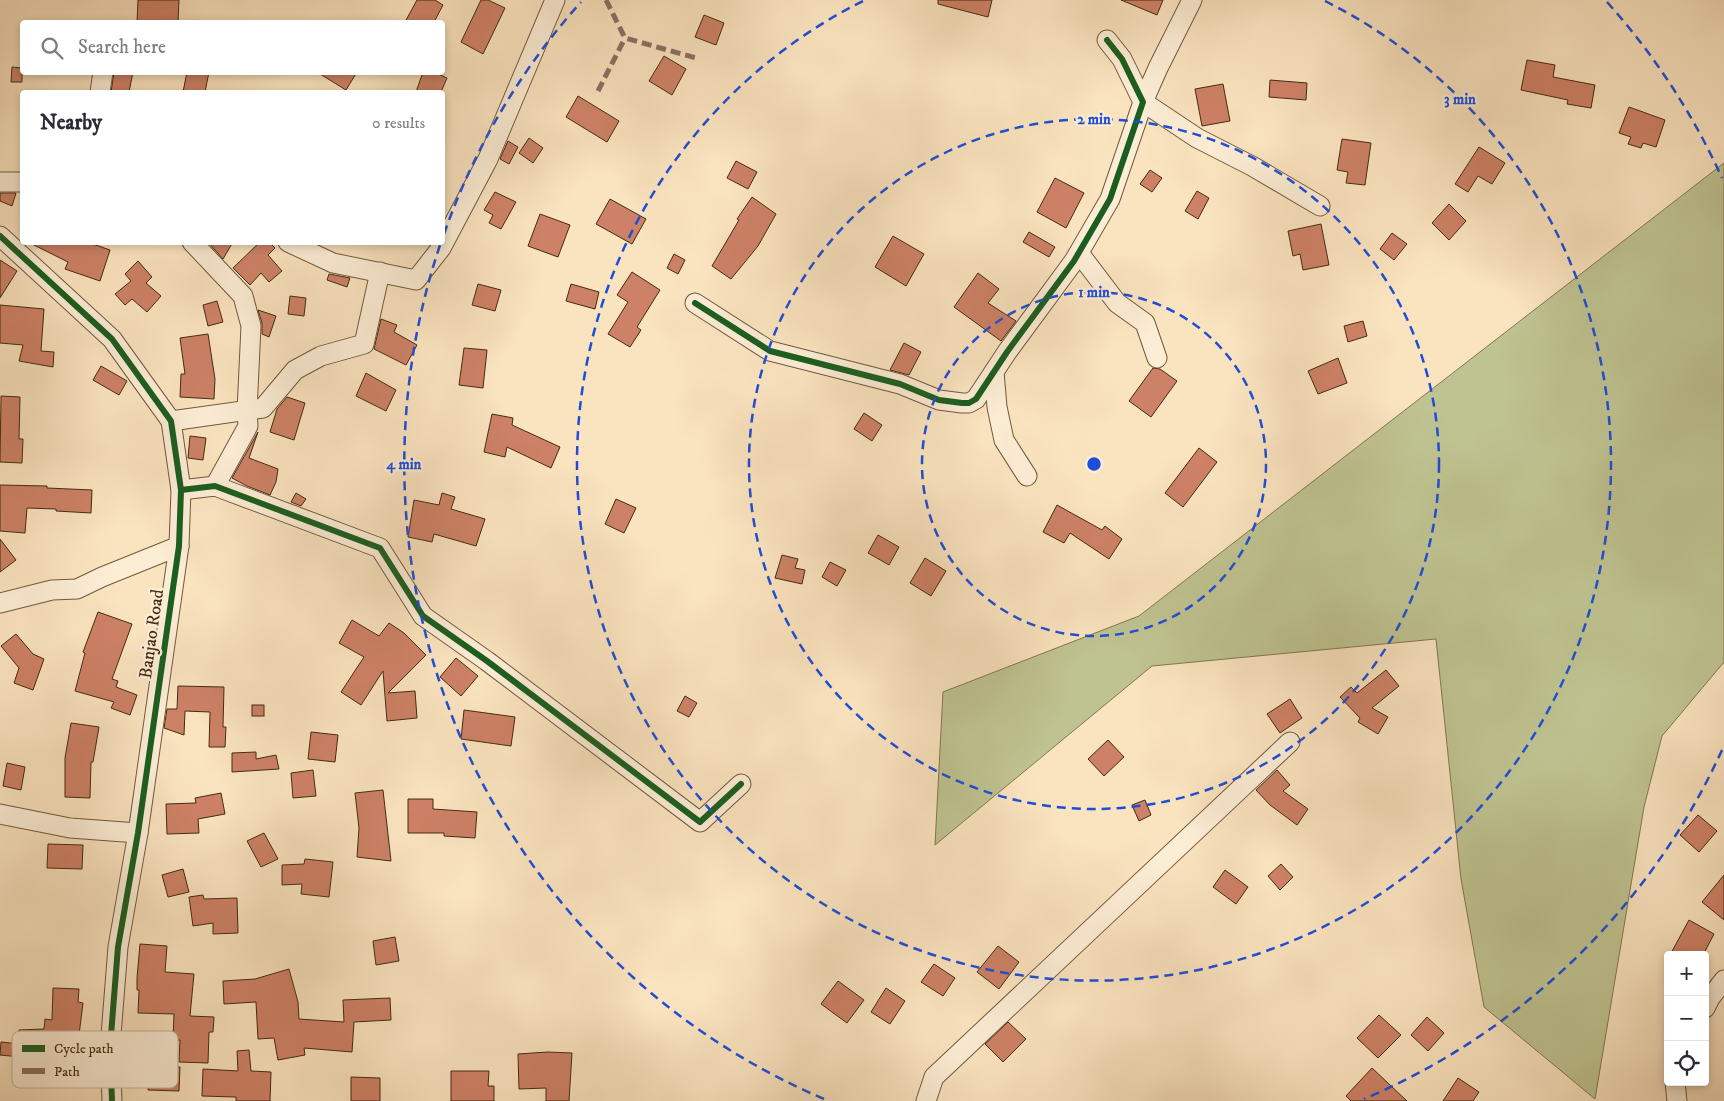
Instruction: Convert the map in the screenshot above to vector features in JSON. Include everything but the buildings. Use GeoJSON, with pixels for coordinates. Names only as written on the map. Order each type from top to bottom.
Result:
{"type":"FeatureCollection","features":[{"type":"Feature","properties":{"kind":"street"},"geometry":{"type":"LineString","coordinates":[[445,239],[488,159],[555,0]]}},
{"type":"Feature","properties":{"kind":"street"},"geometry":{"type":"LineString","coordinates":[[694,303],[770,351],[900,384],[940,400],[962,403],[976,399],[1079,253],[1110,199],[1143,102],[1192,0]]}},
{"type":"Feature","properties":{"kind":"street"},"geometry":{"type":"LineString","coordinates":[[1107,40],[1122,59],[1143,102],[1197,138],[1252,166],[1320,206]]}},
{"type":"Feature","properties":{"kind":"street"},"geometry":{"type":"LineString","coordinates":[[100,90],[103,75]]}},
{"type":"Feature","properties":{"kind":"street"},"geometry":{"type":"LineString","coordinates":[[0,182],[20,182]]}},
{"type":"Feature","properties":{"kind":"street","name":"Banjao Road"},"geometry":{"type":"LineString","coordinates":[[0,236],[112,339],[170,421],[181,490],[179,546],[138,833],[118,947],[111,1031]]}},
{"type":"Feature","properties":{"kind":"street"},"geometry":{"type":"LineString","coordinates":[[195,245],[243,296],[251,326],[248,426],[215,486]]}},
{"type":"Feature","properties":{"kind":"street"},"geometry":{"type":"LineString","coordinates":[[294,245],[333,263],[416,280],[442,245]]}},
{"type":"Feature","properties":{"kind":"street"},"geometry":{"type":"LineString","coordinates":[[1079,253],[1118,303],[1145,323],[1157,358]]}},
{"type":"Feature","properties":{"kind":"street"},"geometry":{"type":"LineString","coordinates":[[170,421],[264,408],[295,370],[321,356],[364,344],[380,272]]}},
{"type":"Feature","properties":{"kind":"street"},"geometry":{"type":"LineString","coordinates":[[994,372],[997,407],[1004,440],[1027,476]]}},
{"type":"Feature","properties":{"kind":"street"},"geometry":{"type":"LineString","coordinates":[[181,490],[215,486],[380,548],[423,616],[487,661],[700,822],[740,784]]}},
{"type":"Feature","properties":{"kind":"street"},"geometry":{"type":"LineString","coordinates":[[0,603],[52,590],[77,589],[179,546]]}},
{"type":"Feature","properties":{"kind":"street"},"geometry":{"type":"LineString","coordinates":[[926,1101],[934,1077],[1290,742]]}},
{"type":"Feature","properties":{"kind":"street"},"geometry":{"type":"LineString","coordinates":[[0,814],[70,828],[138,833]]}},
{"type":"Feature","properties":{"kind":"street"},"geometry":{"type":"LineString","coordinates":[[1709,1000],[1724,980]]}},
{"type":"Feature","properties":{"kind":"street"},"geometry":{"type":"LineString","coordinates":[[1675,1086],[1677,1101]]}},
{"type":"Feature","properties":{"kind":"street","name":"Banjao Road"},"geometry":{"type":"LineString","coordinates":[[112,1088],[112,1101]]}},
{"type":"Feature","properties":{"kind":"green space"},"geometry":{"type":"Polygon","coordinates":[[[1724,163],[1724,662],[1662,736],[1644,807],[1595,1099],[1484,1007],[1461,879],[1436,639],[1152,666],[935,845],[943,692],[1139,616],[1724,163]]]}},
{"type":"Feature","properties":{"kind":"marked path"},"geometry":{"type":"LineString","coordinates":[[606,0],[625,38],[696,58]]}},
{"type":"Feature","properties":{"kind":"marked path"},"geometry":{"type":"LineString","coordinates":[[598,91],[625,38]]}},
{"type":"Feature","properties":{"kind":"cycle path"},"geometry":{"type":"LineString","coordinates":[[695,303],[770,351],[900,384],[939,400],[969,403],[976,399],[1007,352],[1074,261],[1110,199],[1143,102],[1122,59],[1107,40]]}},
{"type":"Feature","properties":{"kind":"cycle path"},"geometry":{"type":"LineString","coordinates":[[0,236],[112,339],[171,421],[181,490],[179,546],[138,833],[118,947],[111,1031]]}},
{"type":"Feature","properties":{"kind":"cycle path"},"geometry":{"type":"LineString","coordinates":[[181,490],[215,486],[380,548],[423,616],[487,661],[700,822],[741,784]]}},
{"type":"Feature","properties":{"kind":"cycle path"},"geometry":{"type":"LineString","coordinates":[[112,1088],[112,1101]]}}]}
